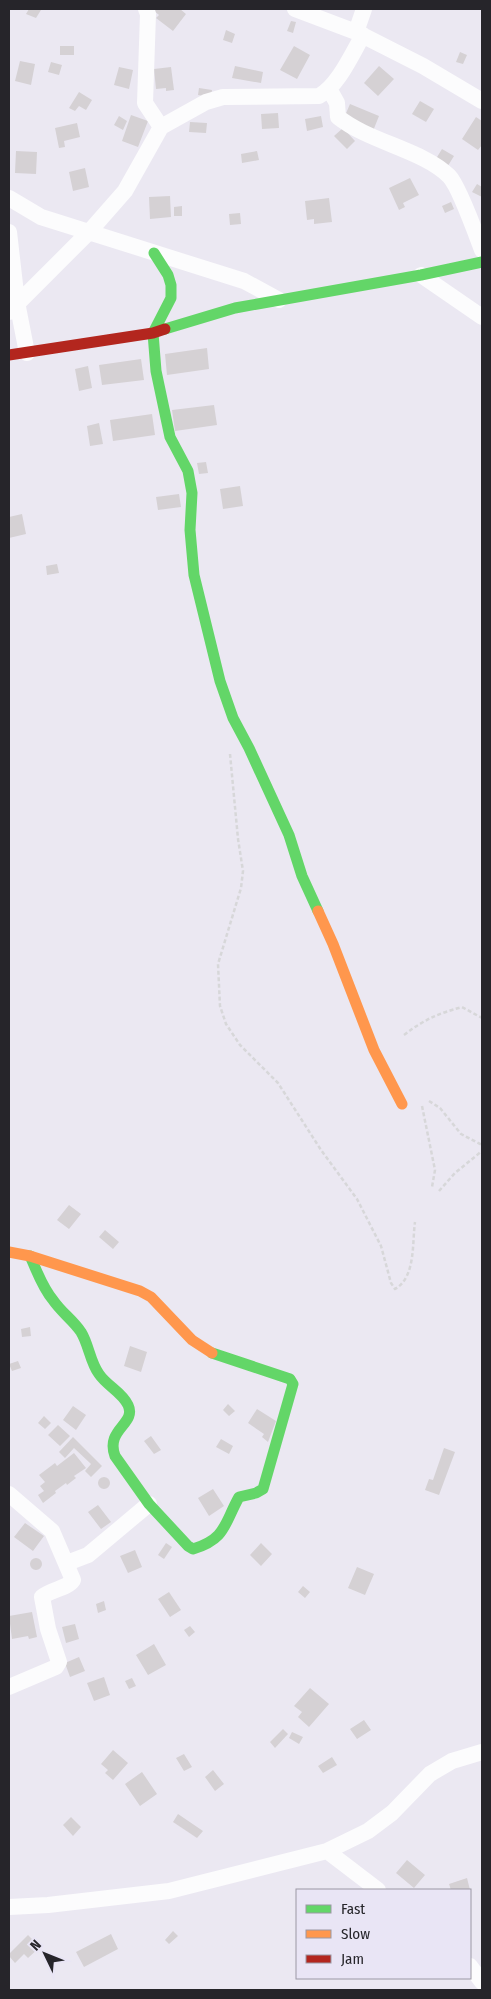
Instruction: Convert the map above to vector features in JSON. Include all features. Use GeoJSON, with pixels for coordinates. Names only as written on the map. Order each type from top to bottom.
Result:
{"type":"FeatureCollection","features":[{"type":"Feature","properties":{"kind":"street"},"geometry":{"type":"LineString","coordinates":[[146,9],[148,14],[145,102],[161,127]]}},
{"type":"Feature","properties":{"kind":"street"},"geometry":{"type":"LineString","coordinates":[[295,9],[359,33],[422,66],[482,101]]}},
{"type":"Feature","properties":{"kind":"street"},"geometry":{"type":"LineString","coordinates":[[13,307],[89,232],[124,192],[161,127],[206,102],[223,97],[319,96],[327,92],[335,82],[359,33],[364,9]]}},
{"type":"Feature","properties":{"kind":"street"},"geometry":{"type":"LineString","coordinates":[[327,92],[332,94],[337,103],[338,118],[350,127],[436,166],[450,177],[482,250]]}},
{"type":"Feature","properties":{"kind":"street"},"geometry":{"type":"LineString","coordinates":[[9,198],[41,216],[244,281],[279,300]]}},
{"type":"Feature","properties":{"kind":"street"},"geometry":{"type":"LineString","coordinates":[[9,232],[13,307],[27,353]]}},
{"type":"Feature","properties":{"kind":"street"},"geometry":{"type":"LineString","coordinates":[[154,253],[168,276],[171,285],[171,298],[153,332],[156,371],[170,438],[188,471],[192,494],[190,530],[194,574],[207,632],[223,689],[232,718],[249,748],[289,835],[302,876],[333,944],[374,1050],[402,1104]]}},
{"type":"Feature","properties":{"kind":"street"},"geometry":{"type":"LineString","coordinates":[[9,355],[153,332],[212,314],[482,262]]}},
{"type":"Feature","properties":{"kind":"street"},"geometry":{"type":"LineString","coordinates":[[421,275],[482,316]]}},
{"type":"Feature","properties":{"kind":"street"},"geometry":{"type":"LineString","coordinates":[[9,1252],[30,1256],[140,1291],[151,1296],[192,1340],[216,1355],[290,1379],[293,1384],[263,1489],[256,1493],[239,1497],[231,1510],[226,1524],[214,1542],[193,1549],[149,1504],[111,1449],[110,1442],[130,1415],[130,1407],[98,1373],[82,1335],[71,1319],[52,1300],[30,1256]]}},
{"type":"Feature","properties":{"kind":"street"},"geometry":{"type":"LineString","coordinates":[[9,1494],[52,1530],[73,1580],[42,1597],[48,1629],[59,1662],[56,1667],[9,1687]]}},
{"type":"Feature","properties":{"kind":"street"},"geometry":{"type":"LineString","coordinates":[[67,1563],[88,1554],[149,1504]]}},
{"type":"Feature","properties":{"kind":"street"},"geometry":{"type":"LineString","coordinates":[[9,1906],[48,1905],[168,1891],[327,1851],[368,1832],[392,1813],[430,1774],[452,1761],[482,1752]]}},
{"type":"Feature","properties":{"kind":"street"},"geometry":{"type":"LineString","coordinates":[[327,1851],[377,1889]]}},
{"type":"Feature","properties":{"kind":"street"},"geometry":{"type":"LineString","coordinates":[[471,1967],[482,1982]]}},
{"type":"Feature","properties":{"kind":"path"},"geometry":{"type":"LineString","coordinates":[[230,748],[238,840],[243,871],[241,888],[218,964],[220,1006],[226,1024],[240,1045],[278,1083],[321,1150],[357,1199],[381,1246],[391,1283],[395,1288],[403,1284],[409,1268],[415,1222]]}},
{"type":"Feature","properties":{"kind":"path"},"geometry":{"type":"LineString","coordinates":[[404,1035],[438,1013],[462,1008],[482,1018]]}},
{"type":"Feature","properties":{"kind":"path"},"geometry":{"type":"LineString","coordinates":[[430,1101],[440,1108],[461,1134],[482,1145]]}},
{"type":"Feature","properties":{"kind":"path"},"geometry":{"type":"LineString","coordinates":[[422,1106],[435,1170],[432,1187]]}},
{"type":"Feature","properties":{"kind":"path"},"geometry":{"type":"LineString","coordinates":[[439,1191],[455,1173],[482,1151]]}},
{"type":"Feature","properties":{"kind":"building"},"geometry":{"type":"Polygon","coordinates":[[[29,9],[41,10],[36,18],[26,14],[29,9]]]}},
{"type":"Feature","properties":{"kind":"building"},"geometry":{"type":"Polygon","coordinates":[[[154,9],[180,9],[186,14],[173,31],[156,18],[159,15],[154,9]]]}},
{"type":"Feature","properties":{"kind":"building"},"geometry":{"type":"Polygon","coordinates":[[[291,21],[296,22],[293,33],[287,31],[291,21]]]}},
{"type":"Feature","properties":{"kind":"building"},"geometry":{"type":"Polygon","coordinates":[[[226,30],[235,34],[232,43],[223,40],[226,30]]]}},
{"type":"Feature","properties":{"kind":"building"},"geometry":{"type":"Polygon","coordinates":[[[60,46],[74,46],[74,55],[60,55],[60,46]]]}},
{"type":"Feature","properties":{"kind":"building"},"geometry":{"type":"Polygon","coordinates":[[[294,46],[310,55],[297,79],[280,70],[294,46]]]}},
{"type":"Feature","properties":{"kind":"building"},"geometry":{"type":"Polygon","coordinates":[[[460,52],[467,55],[463,64],[456,62],[460,52]]]}},
{"type":"Feature","properties":{"kind":"building"},"geometry":{"type":"Polygon","coordinates":[[[20,61],[35,64],[31,85],[15,81],[20,61]]]}},
{"type":"Feature","properties":{"kind":"building"},"geometry":{"type":"Polygon","coordinates":[[[51,62],[62,65],[59,75],[48,72],[51,62]]]}},
{"type":"Feature","properties":{"kind":"building"},"geometry":{"type":"Polygon","coordinates":[[[235,66],[263,72],[261,83],[232,78],[235,66]]]}},
{"type":"Feature","properties":{"kind":"building"},"geometry":{"type":"Polygon","coordinates":[[[379,66],[394,79],[378,96],[364,83],[379,66]]]}},
{"type":"Feature","properties":{"kind":"building"},"geometry":{"type":"Polygon","coordinates":[[[119,67],[133,70],[129,89],[114,85],[119,67]]]}},
{"type":"Feature","properties":{"kind":"building"},"geometry":{"type":"Polygon","coordinates":[[[171,67],[174,90],[166,91],[166,88],[156,89],[154,69],[171,67]]]}},
{"type":"Feature","properties":{"kind":"building"},"geometry":{"type":"Polygon","coordinates":[[[199,88],[212,90],[211,97],[198,95],[199,88]]]}},
{"type":"Feature","properties":{"kind":"building"},"geometry":{"type":"Polygon","coordinates":[[[79,92],[92,100],[86,110],[79,106],[75,111],[69,108],[79,92]]]}},
{"type":"Feature","properties":{"kind":"building"},"geometry":{"type":"Polygon","coordinates":[[[420,101],[434,109],[426,122],[412,114],[420,101]]]}},
{"type":"Feature","properties":{"kind":"building"},"geometry":{"type":"Polygon","coordinates":[[[350,104],[379,116],[373,131],[344,118],[350,104]]]}},
{"type":"Feature","properties":{"kind":"building"},"geometry":{"type":"Polygon","coordinates":[[[278,113],[279,128],[262,129],[261,114],[278,113]]]}},
{"type":"Feature","properties":{"kind":"building"},"geometry":{"type":"Polygon","coordinates":[[[131,115],[148,121],[138,147],[122,141],[131,115]]]}},
{"type":"Feature","properties":{"kind":"building"},"geometry":{"type":"Polygon","coordinates":[[[119,116],[127,121],[123,130],[114,125],[119,116]]]}},
{"type":"Feature","properties":{"kind":"building"},"geometry":{"type":"Polygon","coordinates":[[[321,116],[323,127],[307,131],[305,119],[321,116]]]}},
{"type":"Feature","properties":{"kind":"building"},"geometry":{"type":"Polygon","coordinates":[[[476,117],[482,121],[482,145],[478,150],[462,139],[476,117]]]}},
{"type":"Feature","properties":{"kind":"building"},"geometry":{"type":"Polygon","coordinates":[[[190,122],[207,123],[206,133],[189,132],[190,122]]]}},
{"type":"Feature","properties":{"kind":"building"},"geometry":{"type":"Polygon","coordinates":[[[77,123],[80,137],[64,141],[65,147],[59,148],[55,128],[77,123]]]}},
{"type":"Feature","properties":{"kind":"building"},"geometry":{"type":"Polygon","coordinates":[[[343,128],[355,141],[347,149],[334,136],[343,128]]]}},
{"type":"Feature","properties":{"kind":"building"},"geometry":{"type":"Polygon","coordinates":[[[442,149],[454,156],[446,169],[434,162],[442,149]]]}},
{"type":"Feature","properties":{"kind":"building"},"geometry":{"type":"Polygon","coordinates":[[[16,151],[37,152],[36,174],[15,173],[16,151]]]}},
{"type":"Feature","properties":{"kind":"building"},"geometry":{"type":"Polygon","coordinates":[[[257,151],[259,160],[242,163],[241,154],[257,151]]]}},
{"type":"Feature","properties":{"kind":"building"},"geometry":{"type":"Polygon","coordinates":[[[85,168],[89,187],[73,191],[69,172],[85,168]]]}},
{"type":"Feature","properties":{"kind":"building"},"geometry":{"type":"Polygon","coordinates":[[[410,178],[419,195],[403,203],[405,207],[399,210],[389,188],[410,178]]]}},
{"type":"Feature","properties":{"kind":"building"},"geometry":{"type":"Polygon","coordinates":[[[477,184],[482,187],[482,197],[472,192],[477,184]]]}},
{"type":"Feature","properties":{"kind":"building"},"geometry":{"type":"Polygon","coordinates":[[[170,196],[171,217],[150,219],[149,197],[170,196]]]}},
{"type":"Feature","properties":{"kind":"building"},"geometry":{"type":"Polygon","coordinates":[[[329,198],[332,222],[314,224],[314,219],[307,220],[305,201],[329,198]]]}},
{"type":"Feature","properties":{"kind":"building"},"geometry":{"type":"Polygon","coordinates":[[[451,202],[454,209],[445,213],[442,206],[451,202]]]}},
{"type":"Feature","properties":{"kind":"building"},"geometry":{"type":"Polygon","coordinates":[[[182,206],[182,216],[174,216],[174,207],[182,206]]]}},
{"type":"Feature","properties":{"kind":"building"},"geometry":{"type":"Polygon","coordinates":[[[240,213],[241,224],[230,225],[229,214],[240,213]]]}},
{"type":"Feature","properties":{"kind":"building"},"geometry":{"type":"Polygon","coordinates":[[[207,348],[209,369],[167,375],[165,354],[207,348]]]}},
{"type":"Feature","properties":{"kind":"building"},"geometry":{"type":"Polygon","coordinates":[[[141,359],[144,380],[102,385],[99,365],[141,359]]]}},
{"type":"Feature","properties":{"kind":"building"},"geometry":{"type":"Polygon","coordinates":[[[88,366],[92,388],[79,391],[75,369],[88,366]]]}},
{"type":"Feature","properties":{"kind":"building"},"geometry":{"type":"Polygon","coordinates":[[[214,405],[217,425],[175,431],[172,410],[214,405]]]}},
{"type":"Feature","properties":{"kind":"building"},"geometry":{"type":"Polygon","coordinates":[[[152,414],[155,435],[113,441],[110,420],[152,414]]]}},
{"type":"Feature","properties":{"kind":"building"},"geometry":{"type":"Polygon","coordinates":[[[99,423],[103,444],[90,446],[87,426],[99,423]]]}},
{"type":"Feature","properties":{"kind":"building"},"geometry":{"type":"Polygon","coordinates":[[[206,462],[208,473],[199,474],[197,463],[206,462]]]}},
{"type":"Feature","properties":{"kind":"building"},"geometry":{"type":"Polygon","coordinates":[[[240,486],[243,506],[223,509],[220,489],[240,486]]]}},
{"type":"Feature","properties":{"kind":"building"},"geometry":{"type":"Polygon","coordinates":[[[179,494],[181,507],[158,510],[156,497],[179,494]]]}},
{"type":"Feature","properties":{"kind":"building"},"geometry":{"type":"Polygon","coordinates":[[[22,514],[26,534],[9,538],[9,517],[22,514]]]}},
{"type":"Feature","properties":{"kind":"building"},"geometry":{"type":"Polygon","coordinates":[[[57,564],[59,573],[47,575],[46,566],[57,564]]]}},
{"type":"Feature","properties":{"kind":"building"},"geometry":{"type":"Polygon","coordinates":[[[69,1205],[81,1214],[69,1229],[57,1220],[69,1205]]]}},
{"type":"Feature","properties":{"kind":"building"},"geometry":{"type":"Polygon","coordinates":[[[105,1230],[119,1242],[113,1249],[99,1237],[105,1230]]]}},
{"type":"Feature","properties":{"kind":"building"},"geometry":{"type":"Polygon","coordinates":[[[30,1327],[31,1336],[22,1337],[21,1329],[30,1327]]]}},
{"type":"Feature","properties":{"kind":"building"},"geometry":{"type":"Polygon","coordinates":[[[130,1346],[147,1352],[141,1372],[124,1366],[130,1346]]]}},
{"type":"Feature","properties":{"kind":"building"},"geometry":{"type":"Polygon","coordinates":[[[18,1361],[21,1368],[12,1371],[9,1364],[18,1361]]]}},
{"type":"Feature","properties":{"kind":"building"},"geometry":{"type":"Polygon","coordinates":[[[228,1404],[235,1411],[229,1416],[223,1410],[228,1404]]]}},
{"type":"Feature","properties":{"kind":"building"},"geometry":{"type":"Polygon","coordinates":[[[73,1406],[86,1415],[76,1430],[63,1420],[73,1406]]]}},
{"type":"Feature","properties":{"kind":"building"},"geometry":{"type":"Polygon","coordinates":[[[257,1409],[276,1421],[268,1442],[262,1437],[264,1434],[248,1423],[257,1409]]]}},
{"type":"Feature","properties":{"kind":"building"},"geometry":{"type":"Polygon","coordinates":[[[44,1416],[51,1423],[45,1429],[38,1423],[44,1416]]]}},
{"type":"Feature","properties":{"kind":"building"},"geometry":{"type":"Polygon","coordinates":[[[58,1425],[70,1436],[60,1446],[48,1435],[58,1425]]]}},
{"type":"Feature","properties":{"kind":"building"},"geometry":{"type":"Polygon","coordinates":[[[151,1436],[161,1450],[154,1454],[144,1441],[151,1436]]]}},
{"type":"Feature","properties":{"kind":"building"},"geometry":{"type":"Polygon","coordinates":[[[73,1437],[102,1466],[91,1477],[85,1471],[91,1464],[74,1448],[65,1458],[59,1452],[73,1437]]]}},
{"type":"Feature","properties":{"kind":"building"},"geometry":{"type":"Polygon","coordinates":[[[221,1439],[233,1446],[229,1454],[216,1447],[221,1439]]]}},
{"type":"Feature","properties":{"kind":"building"},"geometry":{"type":"Polygon","coordinates":[[[444,1448],[455,1452],[439,1495],[425,1490],[429,1479],[433,1480],[444,1448]]]}},
{"type":"Feature","properties":{"kind":"building"},"geometry":{"type":"Polygon","coordinates":[[[74,1453],[86,1468],[74,1476],[76,1478],[67,1485],[66,1483],[55,1491],[56,1493],[43,1503],[38,1495],[44,1491],[40,1486],[45,1482],[39,1475],[55,1463],[57,1466],[74,1453]]]}},
{"type":"Feature","properties":{"kind":"building"},"geometry":{"type":"Polygon","coordinates":[[[102,1477],[106,1477],[110,1483],[106,1489],[102,1489],[98,1485],[98,1481],[102,1477]]]}},
{"type":"Feature","properties":{"kind":"building"},"geometry":{"type":"Polygon","coordinates":[[[213,1489],[224,1506],[209,1516],[198,1498],[213,1489]]]}},
{"type":"Feature","properties":{"kind":"building"},"geometry":{"type":"Polygon","coordinates":[[[98,1505],[111,1522],[101,1529],[88,1512],[98,1505]]]}},
{"type":"Feature","properties":{"kind":"building"},"geometry":{"type":"Polygon","coordinates":[[[25,1523],[44,1536],[33,1551],[14,1537],[25,1523]]]}},
{"type":"Feature","properties":{"kind":"building"},"geometry":{"type":"Polygon","coordinates":[[[166,1543],[172,1547],[164,1559],[158,1555],[166,1543]]]}},
{"type":"Feature","properties":{"kind":"building"},"geometry":{"type":"Polygon","coordinates":[[[261,1543],[272,1554],[261,1566],[250,1555],[261,1543]]]}},
{"type":"Feature","properties":{"kind":"building"},"geometry":{"type":"Polygon","coordinates":[[[135,1550],[142,1567],[128,1573],[120,1556],[135,1550]]]}},
{"type":"Feature","properties":{"kind":"building"},"geometry":{"type":"Polygon","coordinates":[[[34,1558],[38,1558],[42,1564],[38,1570],[34,1570],[30,1566],[30,1562],[34,1558]]]}},
{"type":"Feature","properties":{"kind":"building"},"geometry":{"type":"Polygon","coordinates":[[[357,1567],[374,1574],[365,1595],[348,1588],[357,1567]]]}},
{"type":"Feature","properties":{"kind":"building"},"geometry":{"type":"Polygon","coordinates":[[[303,1586],[310,1592],[305,1598],[298,1592],[303,1586]]]}},
{"type":"Feature","properties":{"kind":"building"},"geometry":{"type":"Polygon","coordinates":[[[169,1592],[181,1610],[170,1617],[158,1599],[169,1592]]]}},
{"type":"Feature","properties":{"kind":"building"},"geometry":{"type":"Polygon","coordinates":[[[104,1601],[106,1610],[98,1613],[96,1604],[104,1601]]]}},
{"type":"Feature","properties":{"kind":"building"},"geometry":{"type":"Polygon","coordinates":[[[32,1612],[37,1637],[29,1639],[28,1636],[12,1639],[9,1616],[32,1612]]]}},
{"type":"Feature","properties":{"kind":"building"},"geometry":{"type":"Polygon","coordinates":[[[75,1624],[79,1639],[66,1643],[62,1627],[75,1624]]]}},
{"type":"Feature","properties":{"kind":"building"},"geometry":{"type":"Polygon","coordinates":[[[190,1626],[195,1632],[189,1637],[184,1630],[190,1626]]]}},
{"type":"Feature","properties":{"kind":"building"},"geometry":{"type":"Polygon","coordinates":[[[154,1644],[166,1665],[148,1675],[136,1655],[154,1644]]]}},
{"type":"Feature","properties":{"kind":"building"},"geometry":{"type":"Polygon","coordinates":[[[79,1657],[85,1671],[70,1677],[65,1663],[79,1657]]]}},
{"type":"Feature","properties":{"kind":"building"},"geometry":{"type":"Polygon","coordinates":[[[104,1677],[110,1695],[94,1701],[87,1683],[104,1677]]]}},
{"type":"Feature","properties":{"kind":"building"},"geometry":{"type":"Polygon","coordinates":[[[132,1678],[136,1686],[129,1689],[125,1681],[132,1678]]]}},
{"type":"Feature","properties":{"kind":"building"},"geometry":{"type":"Polygon","coordinates":[[[310,1688],[329,1704],[309,1727],[298,1717],[302,1712],[294,1706],[310,1688]]]}},
{"type":"Feature","properties":{"kind":"building"},"geometry":{"type":"Polygon","coordinates":[[[364,1720],[371,1730],[357,1739],[350,1729],[364,1720]]]}},
{"type":"Feature","properties":{"kind":"building"},"geometry":{"type":"Polygon","coordinates":[[[283,1729],[288,1734],[275,1748],[270,1742],[283,1729]]]}},
{"type":"Feature","properties":{"kind":"building"},"geometry":{"type":"Polygon","coordinates":[[[292,1732],[303,1737],[299,1744],[289,1738],[292,1732]]]}},
{"type":"Feature","properties":{"kind":"building"},"geometry":{"type":"Polygon","coordinates":[[[113,1750],[128,1763],[113,1780],[105,1773],[108,1770],[101,1764],[113,1750]]]}},
{"type":"Feature","properties":{"kind":"building"},"geometry":{"type":"Polygon","coordinates":[[[184,1754],[192,1767],[184,1771],[176,1758],[184,1754]]]}},
{"type":"Feature","properties":{"kind":"building"},"geometry":{"type":"Polygon","coordinates":[[[332,1757],[337,1765],[323,1773],[318,1766],[332,1757]]]}},
{"type":"Feature","properties":{"kind":"building"},"geometry":{"type":"Polygon","coordinates":[[[213,1770],[224,1784],[215,1791],[205,1777],[213,1770]]]}},
{"type":"Feature","properties":{"kind":"building"},"geometry":{"type":"Polygon","coordinates":[[[142,1772],[157,1794],[140,1806],[125,1784],[142,1772]]]}},
{"type":"Feature","properties":{"kind":"building"},"geometry":{"type":"Polygon","coordinates":[[[178,1814],[203,1831],[197,1838],[173,1822],[178,1814]]]}},
{"type":"Feature","properties":{"kind":"building"},"geometry":{"type":"Polygon","coordinates":[[[71,1817],[81,1827],[73,1836],[63,1825],[71,1817]]]}},
{"type":"Feature","properties":{"kind":"building"},"geometry":{"type":"Polygon","coordinates":[[[407,1860],[425,1875],[414,1888],[396,1873],[407,1860]]]}},
{"type":"Feature","properties":{"kind":"building"},"geometry":{"type":"Polygon","coordinates":[[[467,1878],[470,1889],[451,1889],[449,1884],[467,1878]]]}},
{"type":"Feature","properties":{"kind":"building"},"geometry":{"type":"Polygon","coordinates":[[[173,1931],[178,1936],[169,1944],[165,1940],[173,1931]]]}},
{"type":"Feature","properties":{"kind":"building"},"geometry":{"type":"Polygon","coordinates":[[[111,1934],[118,1949],[84,1967],[76,1952],[111,1934]]]}},
{"type":"Feature","properties":{"kind":"building"},"geometry":{"type":"Polygon","coordinates":[[[28,1935],[40,1947],[28,1958],[24,1954],[15,1963],[9,1954],[28,1935]]]}},
{"type":"Feature","properties":{"kind":"traffic: fast"},"geometry":{"type":"LineString","coordinates":[[154,253],[168,275],[171,285],[171,298],[153,333],[156,371],[170,437],[188,471],[192,493],[190,530],[194,575],[220,681],[233,718],[289,835],[302,876],[318,911]]}},
{"type":"Feature","properties":{"kind":"traffic: fast"},"geometry":{"type":"LineString","coordinates":[[165,329],[235,308],[421,275],[482,262]]}},
{"type":"Feature","properties":{"kind":"traffic: fast"},"geometry":{"type":"LineString","coordinates":[[30,1256],[49,1295],[81,1332],[99,1374],[122,1396],[128,1405],[130,1412],[128,1417],[114,1439],[115,1456],[149,1504],[193,1549],[204,1545],[218,1535],[227,1523],[239,1497],[256,1493],[263,1489],[293,1384],[290,1379],[212,1353]]}},
{"type":"Feature","properties":{"kind":"traffic: slow"},"geometry":{"type":"LineString","coordinates":[[318,911],[333,944],[374,1050],[402,1104]]}},
{"type":"Feature","properties":{"kind":"traffic: slow"},"geometry":{"type":"LineString","coordinates":[[9,1252],[30,1256],[140,1291],[151,1297],[192,1340],[212,1353]]}},
{"type":"Feature","properties":{"kind":"traffic: jam"},"geometry":{"type":"LineString","coordinates":[[9,355],[153,333],[165,329]]}}]}
